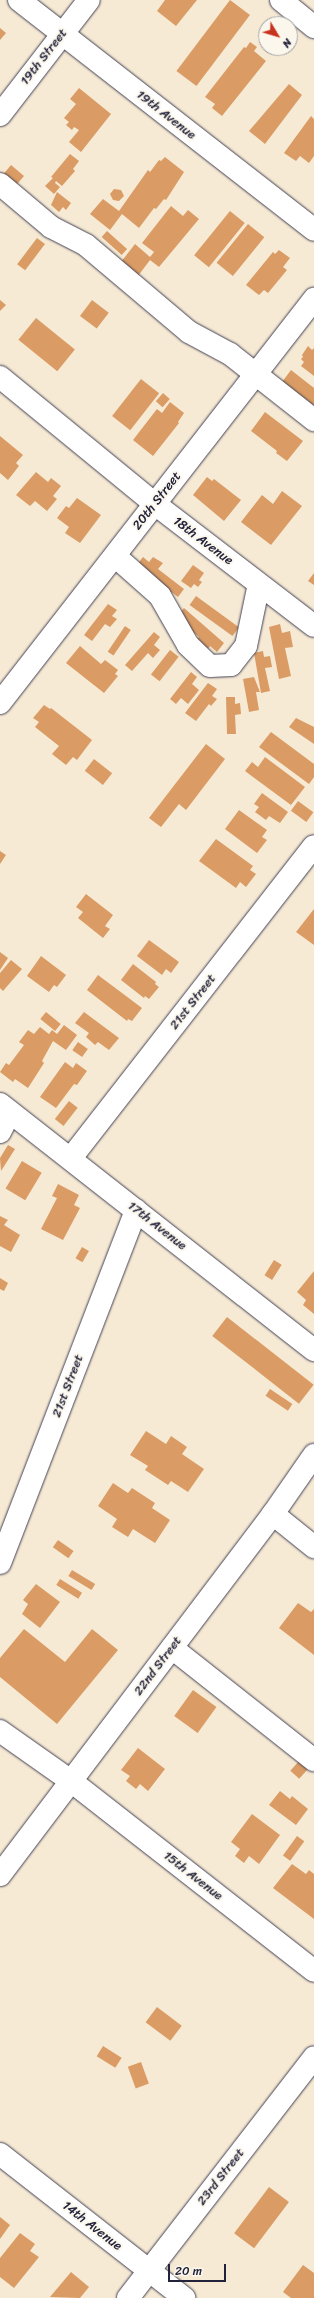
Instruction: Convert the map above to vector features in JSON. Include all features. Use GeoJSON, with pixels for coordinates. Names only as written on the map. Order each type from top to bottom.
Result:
{"type":"FeatureCollection","features":[{"type":"Feature","properties":{"kind":"street","name":"19th Avenue"},"geometry":{"type":"LineString","coordinates":[[19,0],[314,230]]}},
{"type":"Feature","properties":{"kind":"street","name":"19th Street"},"geometry":{"type":"LineString","coordinates":[[0,115],[89,0]]}},
{"type":"Feature","properties":{"kind":"street"},"geometry":{"type":"LineString","coordinates":[[281,0],[314,27]]}},
{"type":"Feature","properties":{"kind":"street"},"geometry":{"type":"LineString","coordinates":[[0,184],[51,227],[86,245],[189,332],[230,354],[314,420]]}},
{"type":"Feature","properties":{"kind":"street","name":"20th Street"},"geometry":{"type":"LineString","coordinates":[[0,704],[314,299]]}},
{"type":"Feature","properties":{"kind":"street","name":"18th Avenue"},"geometry":{"type":"LineString","coordinates":[[0,377],[155,504],[314,626]]}},
{"type":"Feature","properties":{"kind":"street"},"geometry":{"type":"LineString","coordinates":[[115,556],[160,596],[188,645],[210,666],[231,665],[246,646],[259,584]]}},
{"type":"Feature","properties":{"kind":"street","name":"21st Street"},"geometry":{"type":"LineString","coordinates":[[71,1158],[314,846]]}},
{"type":"Feature","properties":{"kind":"street"},"geometry":{"type":"LineString","coordinates":[[0,1132],[5,1108]]}},
{"type":"Feature","properties":{"kind":"street","name":"17th Avenue"},"geometry":{"type":"LineString","coordinates":[[5,1108],[71,1158],[314,1350]]}},
{"type":"Feature","properties":{"kind":"street","name":"21st Street"},"geometry":{"type":"LineString","coordinates":[[0,1563],[136,1210]]}},
{"type":"Feature","properties":{"kind":"street","name":"22nd Street"},"geometry":{"type":"LineString","coordinates":[[0,1875],[273,1514],[314,1455]]}},
{"type":"Feature","properties":{"kind":"street"},"geometry":{"type":"LineString","coordinates":[[273,1514],[314,1547]]}},
{"type":"Feature","properties":{"kind":"street"},"geometry":{"type":"LineString","coordinates":[[172,1648],[314,1760]]}},
{"type":"Feature","properties":{"kind":"street","name":"15th Avenue"},"geometry":{"type":"LineString","coordinates":[[0,1731],[71,1781],[314,1971]]}},
{"type":"Feature","properties":{"kind":"street","name":"23rd Street"},"geometry":{"type":"LineString","coordinates":[[128,2298],[314,2057]]}},
{"type":"Feature","properties":{"kind":"street","name":"14th Avenue"},"geometry":{"type":"LineString","coordinates":[[0,2154],[184,2298]]}},
{"type":"Feature","properties":{"kind":"building"},"geometry":{"type":"Polygon","coordinates":[[[165,0],[197,0],[176,26],[157,11],[165,0]]]}},
{"type":"Feature","properties":{"kind":"building"},"geometry":{"type":"Polygon","coordinates":[[[230,0],[250,15],[196,86],[176,71],[230,0]]]}},
{"type":"Feature","properties":{"kind":"building"},"geometry":{"type":"Polygon","coordinates":[[[0,28],[6,33],[0,40],[0,28]]]}},
{"type":"Feature","properties":{"kind":"building"},"geometry":{"type":"Polygon","coordinates":[[[250,42],[257,47],[254,51],[258,56],[266,61],[222,116],[212,108],[215,104],[205,97],[244,47],[246,48],[250,42]]]}},
{"type":"Feature","properties":{"kind":"building"},"geometry":{"type":"Polygon","coordinates":[[[289,84],[302,95],[265,144],[249,131],[289,84]]]}},
{"type":"Feature","properties":{"kind":"building"},"geometry":{"type":"Polygon","coordinates":[[[79,88],[111,114],[81,152],[69,142],[79,130],[74,127],[72,130],[66,125],[69,122],[64,118],[76,104],[70,99],[79,88]]]}},
{"type":"Feature","properties":{"kind":"building"},"geometry":{"type":"Polygon","coordinates":[[[311,116],[314,119],[314,156],[309,163],[300,156],[296,161],[284,153],[311,116]]]}},
{"type":"Feature","properties":{"kind":"building"},"geometry":{"type":"Polygon","coordinates":[[[70,154],[79,161],[73,169],[75,171],[62,186],[56,181],[55,183],[60,187],[54,194],[45,186],[53,178],[51,177],[70,154]]]}},
{"type":"Feature","properties":{"kind":"building"},"geometry":{"type":"Polygon","coordinates":[[[165,157],[184,172],[166,200],[164,199],[156,209],[154,208],[139,228],[122,214],[110,230],[90,214],[103,199],[119,211],[148,170],[150,172],[159,160],[161,161],[165,157]]]}},
{"type":"Feature","properties":{"kind":"building"},"geometry":{"type":"Polygon","coordinates":[[[11,165],[24,176],[17,184],[4,173],[11,165]]]}},
{"type":"Feature","properties":{"kind":"building"},"geometry":{"type":"Polygon","coordinates":[[[114,189],[121,190],[124,196],[119,201],[113,200],[110,194],[114,189]]]}},
{"type":"Feature","properties":{"kind":"building"},"geometry":{"type":"Polygon","coordinates":[[[57,192],[71,203],[66,210],[63,207],[59,212],[51,205],[57,192]]]}},
{"type":"Feature","properties":{"kind":"building"},"geometry":{"type":"Polygon","coordinates":[[[171,206],[183,216],[188,210],[199,219],[159,267],[150,260],[138,276],[121,262],[135,244],[150,257],[154,252],[142,243],[171,206]]]}},
{"type":"Feature","properties":{"kind":"building"},"geometry":{"type":"Polygon","coordinates":[[[230,211],[245,223],[209,267],[194,255],[230,211]]]}},
{"type":"Feature","properties":{"kind":"building"},"geometry":{"type":"Polygon","coordinates":[[[248,224],[264,237],[233,276],[217,263],[248,224]]]}},
{"type":"Feature","properties":{"kind":"building"},"geometry":{"type":"Polygon","coordinates":[[[107,231],[127,249],[122,255],[102,237],[107,231]]]}},
{"type":"Feature","properties":{"kind":"building"},"geometry":{"type":"Polygon","coordinates":[[[37,238],[45,244],[25,270],[17,264],[37,238]]]}},
{"type":"Feature","properties":{"kind":"building"},"geometry":{"type":"Polygon","coordinates":[[[279,250],[290,258],[283,267],[287,270],[268,293],[264,290],[259,295],[246,285],[273,252],[275,254],[279,250]]]}},
{"type":"Feature","properties":{"kind":"building"},"geometry":{"type":"Polygon","coordinates":[[[0,300],[6,305],[0,311],[0,300]]]}},
{"type":"Feature","properties":{"kind":"building"},"geometry":{"type":"Polygon","coordinates":[[[92,300],[109,313],[97,329],[80,316],[92,300]]]}},
{"type":"Feature","properties":{"kind":"building"},"geometry":{"type":"Polygon","coordinates":[[[36,318],[75,349],[57,371],[18,340],[36,318]]]}},
{"type":"Feature","properties":{"kind":"building"},"geometry":{"type":"Polygon","coordinates":[[[308,346],[312,350],[314,348],[314,376],[301,366],[304,362],[301,359],[303,357],[302,355],[308,346]]]}},
{"type":"Feature","properties":{"kind":"building"},"geometry":{"type":"Polygon","coordinates":[[[291,370],[314,388],[314,412],[279,386],[291,370]]]}},
{"type":"Feature","properties":{"kind":"building"},"geometry":{"type":"Polygon","coordinates":[[[141,379],[159,393],[130,430],[112,416],[141,379]]]}},
{"type":"Feature","properties":{"kind":"building"},"geometry":{"type":"Polygon","coordinates":[[[163,393],[170,399],[163,407],[156,401],[163,393]]]}},
{"type":"Feature","properties":{"kind":"building"},"geometry":{"type":"Polygon","coordinates":[[[170,402],[184,413],[178,422],[179,423],[153,456],[133,440],[157,409],[162,413],[170,402]]]}},
{"type":"Feature","properties":{"kind":"building"},"geometry":{"type":"Polygon","coordinates":[[[265,412],[303,441],[287,461],[276,453],[277,451],[251,431],[265,412]]]}},
{"type":"Feature","properties":{"kind":"building"},"geometry":{"type":"Polygon","coordinates":[[[0,436],[23,455],[16,463],[19,466],[8,480],[0,473],[0,436]]]}},
{"type":"Feature","properties":{"kind":"building"},"geometry":{"type":"Polygon","coordinates":[[[36,472],[48,482],[51,478],[61,486],[53,496],[57,499],[47,511],[35,501],[30,506],[16,495],[36,472]]]}},
{"type":"Feature","properties":{"kind":"building"},"geometry":{"type":"Polygon","coordinates":[[[207,477],[212,481],[214,479],[241,500],[224,521],[193,495],[207,477]]]}},
{"type":"Feature","properties":{"kind":"building"},"geometry":{"type":"Polygon","coordinates":[[[282,491],[302,506],[271,545],[241,522],[262,495],[273,504],[282,491]]]}},
{"type":"Feature","properties":{"kind":"building"},"geometry":{"type":"Polygon","coordinates":[[[77,498],[101,515],[80,543],[65,533],[69,527],[57,518],[66,506],[69,508],[77,498]]]}},
{"type":"Feature","properties":{"kind":"building"},"geometry":{"type":"Polygon","coordinates":[[[143,557],[149,562],[153,557],[163,563],[158,569],[184,589],[178,597],[136,566],[143,557]]]}},
{"type":"Feature","properties":{"kind":"building"},"geometry":{"type":"Polygon","coordinates":[[[193,565],[204,573],[199,580],[202,582],[198,587],[194,584],[191,588],[181,581],[193,565]]]}},
{"type":"Feature","properties":{"kind":"building"},"geometry":{"type":"Polygon","coordinates":[[[314,573],[314,585],[308,581],[314,573]]]}},
{"type":"Feature","properties":{"kind":"building"},"geometry":{"type":"Polygon","coordinates":[[[196,596],[239,627],[232,636],[190,605],[196,596]]]}},
{"type":"Feature","properties":{"kind":"building"},"geometry":{"type":"Polygon","coordinates":[[[108,604],[117,610],[112,616],[117,619],[110,627],[105,624],[92,641],[84,635],[108,604]]]}},
{"type":"Feature","properties":{"kind":"building"},"geometry":{"type":"Polygon","coordinates":[[[184,608],[224,643],[217,652],[210,646],[208,649],[197,639],[199,637],[176,617],[184,608]]]}},
{"type":"Feature","properties":{"kind":"building"},"geometry":{"type":"Polygon","coordinates":[[[280,624],[282,633],[290,631],[293,647],[285,648],[291,676],[279,679],[269,627],[280,624]]]}},
{"type":"Feature","properties":{"kind":"building"},"geometry":{"type":"Polygon","coordinates":[[[125,626],[131,630],[113,656],[108,652],[125,626]]]}},
{"type":"Feature","properties":{"kind":"building"},"geometry":{"type":"Polygon","coordinates":[[[154,632],[160,637],[154,645],[160,650],[153,658],[148,653],[132,671],[125,665],[154,632]]]}},
{"type":"Feature","properties":{"kind":"building"},"geometry":{"type":"Polygon","coordinates":[[[80,646],[101,664],[105,660],[118,670],[115,674],[118,676],[104,693],[66,663],[80,646]]]}},
{"type":"Feature","properties":{"kind":"building"},"geometry":{"type":"Polygon","coordinates":[[[170,650],[179,657],[160,681],[151,674],[170,650]]]}},
{"type":"Feature","properties":{"kind":"building"},"geometry":{"type":"Polygon","coordinates":[[[263,651],[264,657],[270,656],[272,667],[265,668],[270,691],[261,693],[254,653],[263,651]]]}},
{"type":"Feature","properties":{"kind":"building"},"geometry":{"type":"Polygon","coordinates":[[[191,672],[197,677],[192,684],[199,690],[188,704],[181,698],[176,704],[170,699],[191,672]]]}},
{"type":"Feature","properties":{"kind":"building"},"geometry":{"type":"Polygon","coordinates":[[[254,677],[260,692],[256,692],[259,710],[249,712],[243,679],[254,677]]]}},
{"type":"Feature","properties":{"kind":"building"},"geometry":{"type":"Polygon","coordinates":[[[208,683],[217,689],[212,696],[217,699],[211,706],[209,704],[196,721],[185,713],[208,683]]]}},
{"type":"Feature","properties":{"kind":"building"},"geometry":{"type":"Polygon","coordinates":[[[226,697],[235,697],[235,704],[240,703],[241,714],[235,715],[236,734],[227,734],[226,697]]]}},
{"type":"Feature","properties":{"kind":"building"},"geometry":{"type":"Polygon","coordinates":[[[44,705],[50,709],[51,708],[92,740],[77,760],[73,757],[66,765],[52,754],[59,746],[35,727],[39,722],[33,718],[44,705]]]}},
{"type":"Feature","properties":{"kind":"building"},"geometry":{"type":"Polygon","coordinates":[[[296,718],[314,727],[314,744],[289,727],[296,718]]]}},
{"type":"Feature","properties":{"kind":"building"},"geometry":{"type":"Polygon","coordinates":[[[271,732],[314,764],[314,777],[309,784],[259,747],[271,732]]]}},
{"type":"Feature","properties":{"kind":"building"},"geometry":{"type":"Polygon","coordinates":[[[206,744],[225,759],[186,810],[179,804],[161,827],[149,818],[206,744]]]}},
{"type":"Feature","properties":{"kind":"building"},"geometry":{"type":"Polygon","coordinates":[[[265,757],[305,787],[291,805],[245,771],[252,762],[258,767],[265,757]]]}},
{"type":"Feature","properties":{"kind":"building"},"geometry":{"type":"Polygon","coordinates":[[[94,759],[112,773],[103,785],[85,771],[94,759]]]}},
{"type":"Feature","properties":{"kind":"building"},"geometry":{"type":"Polygon","coordinates":[[[262,793],[288,812],[280,823],[269,816],[266,820],[255,812],[259,807],[254,804],[262,793]]]}},
{"type":"Feature","properties":{"kind":"building"},"geometry":{"type":"Polygon","coordinates":[[[298,801],[313,812],[306,822],[291,811],[298,801]]]}},
{"type":"Feature","properties":{"kind":"building"},"geometry":{"type":"Polygon","coordinates":[[[239,810],[267,830],[262,837],[267,840],[257,853],[225,829],[239,810]]]}},
{"type":"Feature","properties":{"kind":"building"},"geometry":{"type":"Polygon","coordinates":[[[216,839],[253,866],[250,870],[256,874],[246,887],[240,882],[236,888],[199,861],[216,839]]]}},
{"type":"Feature","properties":{"kind":"building"},"geometry":{"type":"Polygon","coordinates":[[[0,851],[6,855],[0,864],[0,851]]]}},
{"type":"Feature","properties":{"kind":"building"},"geometry":{"type":"Polygon","coordinates":[[[86,894],[113,915],[105,926],[110,929],[103,938],[78,918],[83,912],[76,907],[86,894]]]}},
{"type":"Feature","properties":{"kind":"building"},"geometry":{"type":"Polygon","coordinates":[[[314,909],[314,945],[296,932],[314,909]]]}},
{"type":"Feature","properties":{"kind":"building"},"geometry":{"type":"Polygon","coordinates":[[[149,940],[179,962],[171,973],[166,969],[162,975],[137,956],[149,940]]]}},
{"type":"Feature","properties":{"kind":"building"},"geometry":{"type":"Polygon","coordinates":[[[0,952],[8,958],[0,970],[0,952]]]}},
{"type":"Feature","properties":{"kind":"building"},"geometry":{"type":"Polygon","coordinates":[[[41,956],[66,975],[57,987],[54,985],[49,992],[27,976],[41,956]]]}},
{"type":"Feature","properties":{"kind":"building"},"geometry":{"type":"Polygon","coordinates":[[[11,960],[22,969],[3,991],[0,988],[0,973],[11,960]]]}},
{"type":"Feature","properties":{"kind":"building"},"geometry":{"type":"Polygon","coordinates":[[[133,964],[156,982],[155,984],[159,987],[149,999],[145,996],[144,998],[121,980],[133,964]]]}},
{"type":"Feature","properties":{"kind":"building"},"geometry":{"type":"Polygon","coordinates":[[[98,975],[142,1008],[132,1021],[128,1019],[127,1021],[87,990],[98,975]]]}},
{"type":"Feature","properties":{"kind":"building"},"geometry":{"type":"Polygon","coordinates":[[[46,1012],[61,1024],[55,1031],[40,1019],[46,1012]]]}},
{"type":"Feature","properties":{"kind":"building"},"geometry":{"type":"Polygon","coordinates":[[[84,1012],[119,1038],[109,1050],[98,1042],[95,1045],[86,1037],[89,1033],[75,1023],[84,1012]]]}},
{"type":"Feature","properties":{"kind":"building"},"geometry":{"type":"Polygon","coordinates":[[[64,1025],[77,1035],[66,1050],[53,1041],[42,1061],[44,1063],[28,1088],[15,1079],[13,1082],[0,1072],[6,1063],[9,1065],[24,1045],[19,1042],[28,1030],[34,1034],[40,1027],[49,1034],[52,1030],[57,1034],[64,1025]]]}},
{"type":"Feature","properties":{"kind":"building"},"geometry":{"type":"Polygon","coordinates":[[[78,1042],[88,1049],[82,1057],[72,1050],[78,1042]]]}},
{"type":"Feature","properties":{"kind":"building"},"geometry":{"type":"Polygon","coordinates":[[[65,1062],[73,1068],[76,1063],[87,1071],[77,1085],[74,1084],[56,1108],[40,1097],[65,1062]]]}},
{"type":"Feature","properties":{"kind":"building"},"geometry":{"type":"Polygon","coordinates":[[[69,1101],[78,1108],[64,1126],[55,1119],[69,1101]]]}},
{"type":"Feature","properties":{"kind":"building"},"geometry":{"type":"Polygon","coordinates":[[[8,1145],[15,1149],[1,1171],[0,1158],[8,1145]]]}},
{"type":"Feature","properties":{"kind":"building"},"geometry":{"type":"Polygon","coordinates":[[[22,1161],[42,1173],[25,1200],[6,1188],[22,1161]]]}},
{"type":"Feature","properties":{"kind":"building"},"geometry":{"type":"Polygon","coordinates":[[[58,1184],[79,1195],[74,1205],[80,1208],[63,1240],[41,1229],[57,1198],[52,1196],[58,1184]]]}},
{"type":"Feature","properties":{"kind":"building"},"geometry":{"type":"Polygon","coordinates":[[[0,1216],[8,1220],[4,1225],[20,1235],[11,1252],[0,1246],[0,1216]]]}},
{"type":"Feature","properties":{"kind":"building"},"geometry":{"type":"Polygon","coordinates":[[[82,1247],[89,1251],[82,1262],[76,1258],[82,1247]]]}},
{"type":"Feature","properties":{"kind":"building"},"geometry":{"type":"Polygon","coordinates":[[[274,1260],[282,1265],[272,1280],[264,1275],[274,1260]]]}},
{"type":"Feature","properties":{"kind":"building"},"geometry":{"type":"Polygon","coordinates":[[[314,1271],[314,1314],[303,1305],[306,1300],[297,1292],[314,1271]]]}},
{"type":"Feature","properties":{"kind":"building"},"geometry":{"type":"Polygon","coordinates":[[[0,1278],[8,1283],[4,1291],[0,1289],[0,1278]]]}},
{"type":"Feature","properties":{"kind":"building"},"geometry":{"type":"Polygon","coordinates":[[[227,1317],[314,1385],[299,1404],[212,1336],[227,1317]]]}},
{"type":"Feature","properties":{"kind":"building"},"geometry":{"type":"Polygon","coordinates":[[[270,1389],[292,1404],[288,1411],[266,1396],[270,1389]]]}},
{"type":"Feature","properties":{"kind":"building"},"geometry":{"type":"Polygon","coordinates":[[[146,1431],[166,1444],[171,1436],[187,1447],[182,1454],[204,1469],[188,1492],[171,1481],[168,1485],[145,1470],[148,1466],[130,1455],[146,1431]]]}},
{"type":"Feature","properties":{"kind":"building"},"geometry":{"type":"Polygon","coordinates":[[[113,1483],[128,1493],[132,1488],[155,1503],[152,1508],[170,1520],[155,1543],[133,1529],[128,1537],[112,1527],[117,1519],[98,1506],[113,1483]]]}},
{"type":"Feature","properties":{"kind":"building"},"geometry":{"type":"Polygon","coordinates":[[[58,1540],[74,1551],[68,1558],[53,1547],[58,1540]]]}},
{"type":"Feature","properties":{"kind":"building"},"geometry":{"type":"Polygon","coordinates":[[[72,1570],[95,1584],[92,1590],[68,1576],[72,1570]]]}},
{"type":"Feature","properties":{"kind":"building"},"geometry":{"type":"Polygon","coordinates":[[[60,1579],[82,1593],[78,1599],[56,1585],[60,1579]]]}},
{"type":"Feature","properties":{"kind":"building"},"geometry":{"type":"Polygon","coordinates":[[[36,1584],[60,1602],[40,1628],[22,1614],[28,1604],[23,1600],[36,1584]]]}},
{"type":"Feature","properties":{"kind":"building"},"geometry":{"type":"Polygon","coordinates":[[[298,1603],[311,1612],[314,1609],[314,1655],[279,1628],[298,1603]]]}},
{"type":"Feature","properties":{"kind":"building"},"geometry":{"type":"Polygon","coordinates":[[[24,1629],[65,1662],[92,1629],[118,1650],[57,1724],[0,1677],[0,1658],[24,1629]]]}},
{"type":"Feature","properties":{"kind":"building"},"geometry":{"type":"Polygon","coordinates":[[[193,1690],[216,1707],[198,1733],[174,1716],[193,1690]]]}},
{"type":"Feature","properties":{"kind":"building"},"geometry":{"type":"Polygon","coordinates":[[[138,1748],[165,1769],[148,1791],[140,1784],[136,1789],[126,1781],[130,1776],[121,1770],[138,1748]]]}},
{"type":"Feature","properties":{"kind":"building"},"geometry":{"type":"Polygon","coordinates":[[[299,1761],[308,1769],[299,1779],[290,1771],[299,1761]]]}},
{"type":"Feature","properties":{"kind":"building"},"geometry":{"type":"Polygon","coordinates":[[[280,1791],[290,1799],[292,1796],[308,1809],[296,1825],[269,1805],[280,1791]]]}},
{"type":"Feature","properties":{"kind":"building"},"geometry":{"type":"Polygon","coordinates":[[[252,1814],[280,1835],[259,1864],[249,1856],[244,1863],[235,1856],[240,1849],[231,1842],[252,1814]]]}},
{"type":"Feature","properties":{"kind":"building"},"geometry":{"type":"Polygon","coordinates":[[[297,1836],[304,1841],[290,1861],[283,1855],[297,1836]]]}},
{"type":"Feature","properties":{"kind":"building"},"geometry":{"type":"Polygon","coordinates":[[[292,1864],[306,1874],[309,1870],[314,1874],[314,1919],[273,1888],[292,1864]]]}},
{"type":"Feature","properties":{"kind":"building"},"geometry":{"type":"Polygon","coordinates":[[[157,2007],[182,2026],[170,2041],[146,2022],[157,2007]]]}},
{"type":"Feature","properties":{"kind":"building"},"geometry":{"type":"Polygon","coordinates":[[[103,2046],[122,2058],[115,2068],[97,2056],[103,2046]]]}},
{"type":"Feature","properties":{"kind":"building"},"geometry":{"type":"Polygon","coordinates":[[[141,2062],[149,2084],[136,2088],[128,2067],[141,2062]]]}},
{"type":"Feature","properties":{"kind":"building"},"geometry":{"type":"Polygon","coordinates":[[[269,2187],[289,2202],[254,2248],[234,2233],[269,2187]]]}},
{"type":"Feature","properties":{"kind":"building"},"geometry":{"type":"Polygon","coordinates":[[[0,2217],[10,2225],[0,2239],[0,2217]]]}},
{"type":"Feature","properties":{"kind":"building"},"geometry":{"type":"Polygon","coordinates":[[[20,2233],[35,2244],[30,2251],[39,2257],[14,2288],[0,2277],[0,2258],[20,2233]]]}},
{"type":"Feature","properties":{"kind":"building"},"geometry":{"type":"Polygon","coordinates":[[[303,2265],[314,2273],[314,2298],[291,2298],[283,2292],[303,2265]]]}},
{"type":"Feature","properties":{"kind":"building"},"geometry":{"type":"Polygon","coordinates":[[[71,2272],[89,2287],[80,2298],[50,2297],[71,2272]]]}}]}
